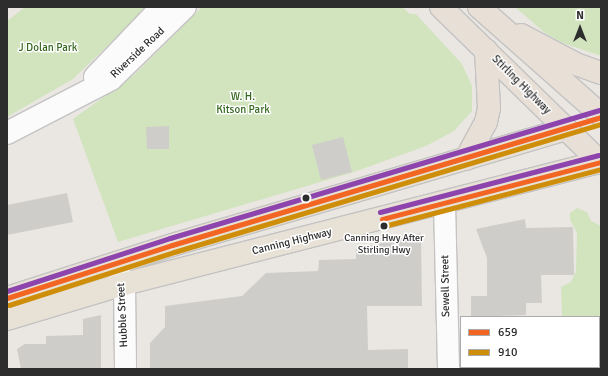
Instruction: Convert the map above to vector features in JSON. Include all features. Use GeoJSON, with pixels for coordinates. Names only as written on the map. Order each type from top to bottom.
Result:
{"type":"FeatureCollection","features":[{"type":"Feature","properties":{"kind":"highway","name":"Stirling Highway"},"geometry":{"type":"LineString","coordinates":[[441,7],[565,129],[601,162]]}},
{"type":"Feature","properties":{"kind":"highway"},"geometry":{"type":"LineString","coordinates":[[479,7],[601,116],[565,129]]}},
{"type":"Feature","properties":{"kind":"highway"},"geometry":{"type":"LineString","coordinates":[[503,29],[534,40],[576,64],[601,73]]}},
{"type":"Feature","properties":{"kind":"highway"},"geometry":{"type":"LineString","coordinates":[[466,159],[486,122],[489,108],[486,50]]}},
{"type":"Feature","properties":{"kind":"main road"},"geometry":{"type":"LineString","coordinates":[[7,298],[116,263],[565,129]]}},
{"type":"Feature","properties":{"kind":"main road","name":"Canning Highway"},"geometry":{"type":"LineString","coordinates":[[7,319],[124,284],[601,162]]}},
{"type":"Feature","properties":{"kind":"street","name":"Riverside Road"},"geometry":{"type":"LineString","coordinates":[[84,91],[100,70],[162,7]]}},
{"type":"Feature","properties":{"kind":"street","name":"Riverside Road"},"geometry":{"type":"LineString","coordinates":[[7,133],[50,113],[84,91],[111,79],[185,7]]}},
{"type":"Feature","properties":{"kind":"street","name":"Sewell Street"},"geometry":{"type":"LineString","coordinates":[[444,203],[448,369]]}},
{"type":"Feature","properties":{"kind":"street","name":"Hubble Street"},"geometry":{"type":"LineString","coordinates":[[116,263],[124,284],[125,369]]}},
{"type":"Feature","properties":{"kind":"green space","name":"J Dolan Park"},"geometry":{"type":"Polygon","coordinates":[[[25,7],[148,7],[73,79],[7,117],[7,21],[25,7]]]}},
{"type":"Feature","properties":{"kind":"green space","name":"W. H. Kitson Park"},"geometry":{"type":"Polygon","coordinates":[[[202,7],[402,7],[410,14],[416,14],[462,64],[472,86],[472,111],[454,131],[426,146],[354,172],[118,242],[73,119],[134,75],[202,7]]]}},
{"type":"Feature","properties":{"kind":"green space"},"geometry":{"type":"Polygon","coordinates":[[[515,7],[601,7],[601,56],[563,43],[545,33],[515,7]]]}},
{"type":"Feature","properties":{"kind":"green space"},"geometry":{"type":"Polygon","coordinates":[[[577,208],[587,212],[591,221],[601,226],[601,369],[586,368],[600,368],[600,316],[562,316],[561,287],[571,282],[576,271],[577,233],[570,220],[570,213],[577,208]]]}},
{"type":"Feature","properties":{"kind":"building"},"geometry":{"type":"Polygon","coordinates":[[[169,126],[169,149],[147,149],[146,127],[169,126]]]}},
{"type":"Feature","properties":{"kind":"building"},"geometry":{"type":"Polygon","coordinates":[[[343,137],[352,172],[321,180],[312,145],[343,137]]]}},
{"type":"Feature","properties":{"kind":"building"},"geometry":{"type":"Polygon","coordinates":[[[67,193],[73,222],[7,235],[7,205],[67,193]]]}},
{"type":"Feature","properties":{"kind":"building"},"geometry":{"type":"Polygon","coordinates":[[[525,219],[526,228],[573,227],[574,275],[541,275],[542,303],[526,303],[526,315],[471,316],[471,296],[487,296],[487,258],[476,229],[525,219]]]}},
{"type":"Feature","properties":{"kind":"building"},"geometry":{"type":"Polygon","coordinates":[[[421,233],[422,306],[367,306],[368,350],[408,349],[408,369],[150,369],[150,343],[165,327],[165,306],[242,296],[266,273],[318,271],[319,260],[356,259],[356,249],[421,233]]]}},
{"type":"Feature","properties":{"kind":"building"},"geometry":{"type":"Polygon","coordinates":[[[101,315],[101,369],[21,369],[17,349],[25,344],[46,344],[46,336],[83,335],[83,319],[101,315]]]}},
{"type":"Feature","properties":{"kind":"transit line"},"geometry":{"type":"LineString","coordinates":[[7,291],[170,238],[599,110]]}},
{"type":"Feature","properties":{"kind":"transit line","name":"659"},"geometry":{"type":"LineString","coordinates":[[7,298],[172,245],[601,117]]}},
{"type":"Feature","properties":{"kind":"transit line","name":"910"},"geometry":{"type":"LineString","coordinates":[[9,305],[174,252],[601,124]]}},
{"type":"Feature","properties":{"kind":"transit line"},"geometry":{"type":"LineString","coordinates":[[380,212],[599,155]]}},
{"type":"Feature","properties":{"kind":"transit line","name":"659"},"geometry":{"type":"LineString","coordinates":[[382,219],[601,162]]}},
{"type":"Feature","properties":{"kind":"transit line","name":"910"},"geometry":{"type":"LineString","coordinates":[[384,226],[601,169]]}},
{"type":"Feature","properties":{"kind":"place","name":"Canning Hwy After Stirling Hwy"},"geometry":{"type":"Point","coordinates":[384,226]}}]}
